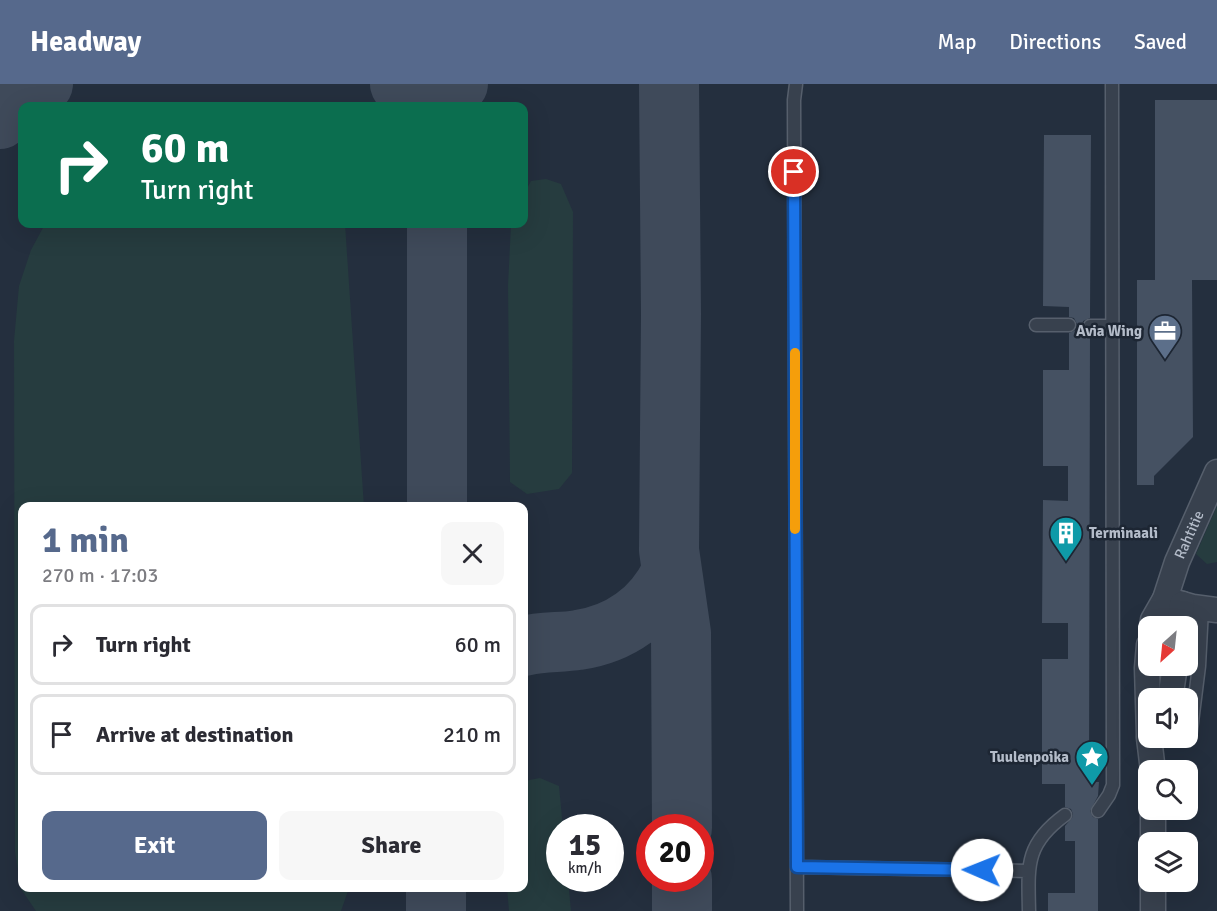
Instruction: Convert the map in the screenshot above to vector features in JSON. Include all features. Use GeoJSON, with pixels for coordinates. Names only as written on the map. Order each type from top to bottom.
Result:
{"type":"FeatureCollection","features":[{"type":"Feature","properties":{"kind":"street","name":"Rahtitie"},"geometry":{"type":"LineString","coordinates":[[1167,616],[1189,610],[1172,575],[1217,472]]}},
{"type":"Feature","properties":{"kind":"street"},"geometry":{"type":"LineString","coordinates":[[1153,892],[1154,911]]}},
{"type":"Feature","properties":{"kind":"lane"},"geometry":{"type":"LineString","coordinates":[[796,84],[794,124],[797,911]]}},
{"type":"Feature","properties":{"kind":"lane"},"geometry":{"type":"LineString","coordinates":[[1098,811],[1113,785],[1112,84]]}},
{"type":"Feature","properties":{"kind":"lane"},"geometry":{"type":"LineString","coordinates":[[1036,325],[1069,325]]}},
{"type":"Feature","properties":{"kind":"lane"},"geometry":{"type":"LineString","coordinates":[[1090,326],[1113,326]]}},
{"type":"Feature","properties":{"kind":"lane"},"geometry":{"type":"LineString","coordinates":[[1189,610],[1199,666],[1196,688]]}},
{"type":"Feature","properties":{"kind":"lane"},"geometry":{"type":"LineString","coordinates":[[1029,911],[1028,871],[1032,851],[1050,826],[1065,815]]}},
{"type":"Feature","properties":{"kind":"lane"},"geometry":{"type":"LineString","coordinates":[[797,867],[1028,871]]}},
{"type":"Feature","properties":{"kind":"green space"},"geometry":{"type":"Polygon","coordinates":[[[546,179],[561,184],[573,212],[572,473],[559,489],[527,494],[510,482],[508,285],[511,228],[528,228],[528,187],[531,181],[546,179]]]}},
{"type":"Feature","properties":{"kind":"green space"},"geometry":{"type":"Polygon","coordinates":[[[43,228],[345,228],[364,502],[18,502],[18,870],[15,852],[14,341],[19,286],[31,250],[43,228]]]}},
{"type":"Feature","properties":{"kind":"green space"},"geometry":{"type":"Polygon","coordinates":[[[1217,506],[1217,562],[1207,564],[1196,554],[1217,506]]]}},
{"type":"Feature","properties":{"kind":"green space"},"geometry":{"type":"Polygon","coordinates":[[[540,778],[559,786],[562,814],[546,814],[546,892],[569,892],[571,911],[509,911],[507,892],[528,892],[528,780],[540,778]]]}},
{"type":"Feature","properties":{"kind":"green space"},"geometry":{"type":"Polygon","coordinates":[[[23,892],[348,892],[341,911],[36,911],[23,892]]]}},
{"type":"Feature","properties":{"kind":"building"},"geometry":{"type":"Polygon","coordinates":[[[1155,100],[1217,100],[1217,280],[1192,280],[1193,437],[1154,476],[1154,485],[1137,485],[1137,280],[1155,280],[1155,100]]]}},
{"type":"Feature","properties":{"kind":"building","name":"Terminaali"},"geometry":{"type":"Polygon","coordinates":[[[1044,135],[1091,135],[1090,318],[1083,321],[1082,327],[1085,333],[1090,334],[1089,782],[1099,782],[1098,796],[1090,811],[1093,817],[1098,819],[1098,911],[1048,911],[1048,893],[1075,893],[1075,841],[1065,841],[1065,826],[1073,814],[1071,809],[1065,807],[1065,784],[1042,784],[1042,659],[1068,659],[1068,623],[1042,623],[1043,500],[1068,501],[1068,466],[1043,466],[1043,370],[1069,370],[1069,333],[1076,330],[1077,324],[1074,318],[1069,317],[1069,307],[1043,306],[1044,135]]]}},
{"type":"Feature","properties":{"kind":"taxiway"},"geometry":{"type":"LineString","coordinates":[[21,102],[43,84]]}},
{"type":"Feature","properties":{"kind":"taxiway"},"geometry":{"type":"LineString","coordinates":[[400,84],[413,102]]}},
{"type":"Feature","properties":{"kind":"taxiway"},"geometry":{"type":"LineString","coordinates":[[448,102],[458,84]]}},
{"type":"Feature","properties":{"kind":"taxiway"},"geometry":{"type":"LineString","coordinates":[[669,84],[671,314],[669,550],[681,633],[682,814]]}},
{"type":"Feature","properties":{"kind":"taxiway"},"geometry":{"type":"LineString","coordinates":[[0,119],[18,104]]}},
{"type":"Feature","properties":{"kind":"taxiway"},"geometry":{"type":"LineString","coordinates":[[437,228],[437,502]]}},
{"type":"Feature","properties":{"kind":"taxiway"},"geometry":{"type":"LineString","coordinates":[[528,645],[593,637],[621,626],[645,609],[664,586],[671,573]]}},
{"type":"Feature","properties":{"kind":"taxiway"},"geometry":{"type":"LineString","coordinates":[[436,892],[436,911]]}},
{"type":"Feature","properties":{"kind":"taxiway"},"geometry":{"type":"LineString","coordinates":[[682,892],[682,911]]}},
{"type":"Feature","properties":{"kind":"slow traffic"},"geometry":{"type":"LineString","coordinates":[[795,353],[795,529]]}},
{"type":"Feature","properties":{"kind":"place","name":"Avia Wing"},"geometry":{"type":"Point","coordinates":[1165,360]}},
{"type":"Feature","properties":{"kind":"place","name":"Terminaali"},"geometry":{"type":"Point","coordinates":[1066,562]}},
{"type":"Feature","properties":{"kind":"place","name":"Tuulenpoika"},"geometry":{"type":"Point","coordinates":[1092,786]}},
{"type":"Feature","properties":{"kind":"route"},"geometry":{"type":"LineString","coordinates":[[794,172],[797,867],[982,870]]}}]}
